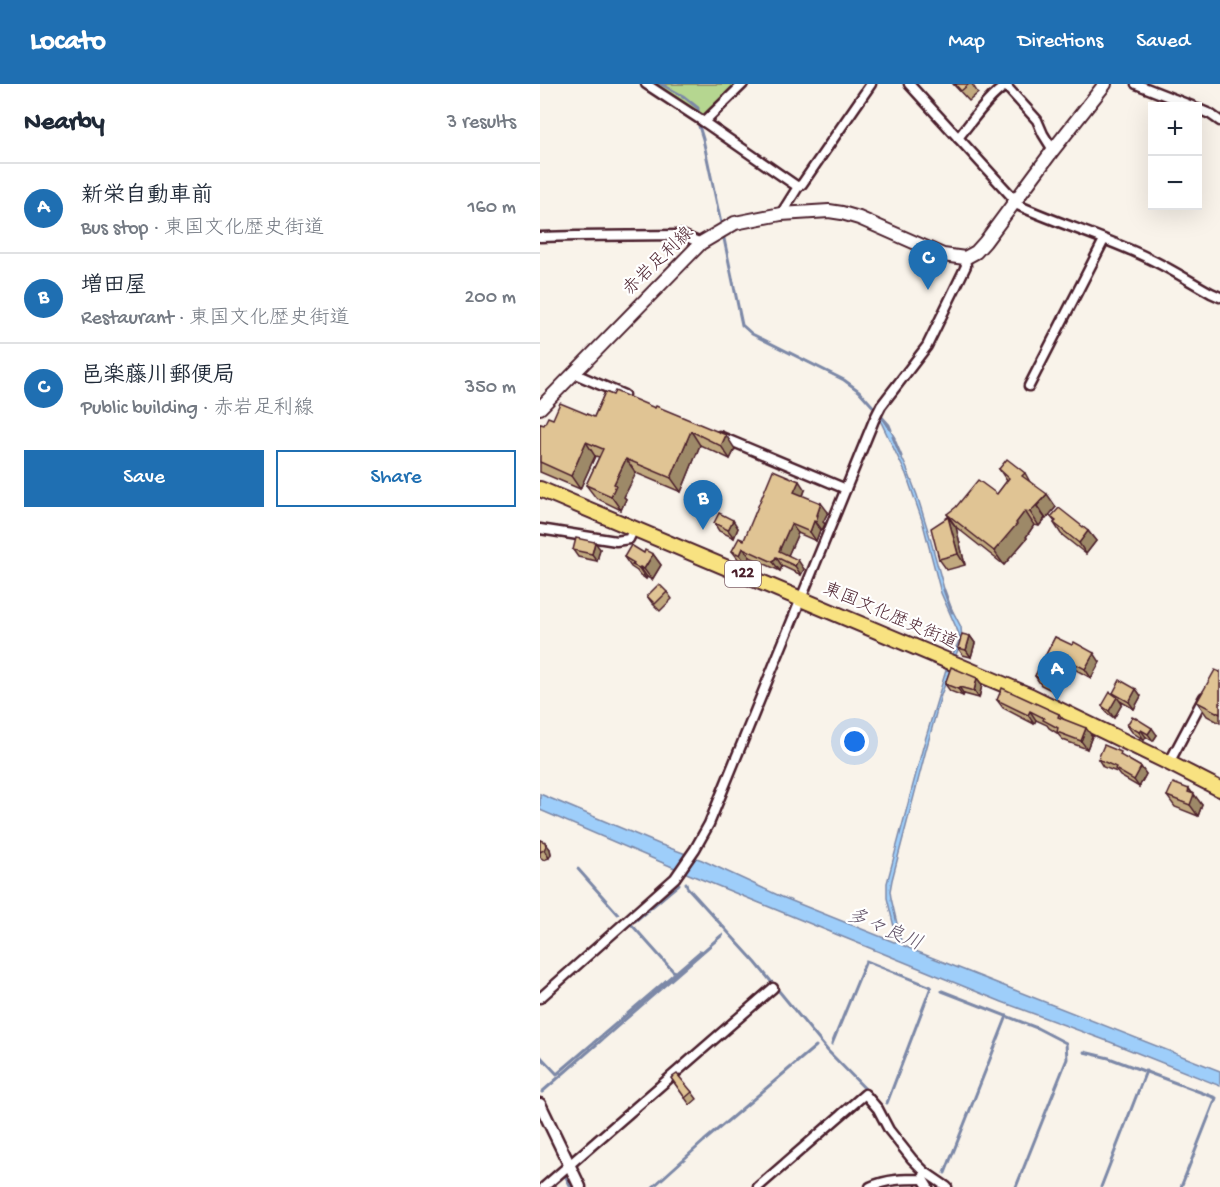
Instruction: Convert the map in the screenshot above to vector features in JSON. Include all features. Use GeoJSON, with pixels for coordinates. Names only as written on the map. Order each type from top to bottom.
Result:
{"type":"FeatureCollection","features":[{"type":"Feature","properties":{"kind":"highway","name":"東国文化歴史街道"},"geometry":{"type":"LineString","coordinates":[[540,489],[1040,700],[1220,789]]}},
{"type":"Feature","properties":{"kind":"main road"},"geometry":{"type":"LineString","coordinates":[[965,258],[976,252],[985,242],[1105,84]]}},
{"type":"Feature","properties":{"kind":"main road","name":"赤岩足利線"},"geometry":{"type":"LineString","coordinates":[[540,408],[700,243],[735,223],[781,214],[829,211],[859,218],[943,255],[965,258]]}},
{"type":"Feature","properties":{"kind":"street"},"geometry":{"type":"LineString","coordinates":[[646,84],[798,187]]}},
{"type":"Feature","properties":{"kind":"street"},"geometry":{"type":"LineString","coordinates":[[704,122],[743,84]]}},
{"type":"Feature","properties":{"kind":"street"},"geometry":{"type":"LineString","coordinates":[[781,214],[871,84]]}},
{"type":"Feature","properties":{"kind":"street"},"geometry":{"type":"LineString","coordinates":[[909,84],[1014,202],[1043,217],[1149,259],[1220,297]]}},
{"type":"Feature","properties":{"kind":"street"},"geometry":{"type":"LineString","coordinates":[[1136,84],[1182,102]]}},
{"type":"Feature","properties":{"kind":"street"},"geometry":{"type":"LineString","coordinates":[[958,138],[1005,86],[1037,120],[1053,150]]}},
{"type":"Feature","properties":{"kind":"street"},"geometry":{"type":"LineString","coordinates":[[1202,111],[1220,121]]}},
{"type":"Feature","properties":{"kind":"street"},"geometry":{"type":"LineString","coordinates":[[540,237],[682,236],[700,243]]}},
{"type":"Feature","properties":{"kind":"street"},"geometry":{"type":"LineString","coordinates":[[1029,386],[1104,240]]}},
{"type":"Feature","properties":{"kind":"street"},"geometry":{"type":"LineString","coordinates":[[540,998],[675,878],[695,849],[709,824],[881,406],[927,346],[966,266],[965,258]]}},
{"type":"Feature","properties":{"kind":"street"},"geometry":{"type":"LineString","coordinates":[[573,373],[627,396]]}},
{"type":"Feature","properties":{"kind":"street"},"geometry":{"type":"LineString","coordinates":[[714,434],[846,489]]}},
{"type":"Feature","properties":{"kind":"street"},"geometry":{"type":"LineString","coordinates":[[540,529],[616,541],[629,539],[634,528]]}},
{"type":"Feature","properties":{"kind":"street"},"geometry":{"type":"LineString","coordinates":[[1169,763],[1209,689]]}},
{"type":"Feature","properties":{"kind":"street"},"geometry":{"type":"LineString","coordinates":[[544,1187],[773,987]]}},
{"type":"Feature","properties":{"kind":"street"},"geometry":{"type":"LineString","coordinates":[[758,1187],[865,1094],[924,1175],[928,1187]]}},
{"type":"Feature","properties":{"kind":"street"},"geometry":{"type":"LineString","coordinates":[[540,1104],[580,1187]]}},
{"type":"Feature","properties":{"kind":"street"},"geometry":{"type":"LineString","coordinates":[[870,1187],[881,1182],[924,1175],[947,1187]]}},
{"type":"Feature","properties":{"kind":"green space"},"geometry":{"type":"Polygon","coordinates":[[[647,84],[743,84],[704,122],[647,84]]]}},
{"type":"Feature","properties":{"kind":"water"},"geometry":{"type":"Polygon","coordinates":[[[881,415],[895,438],[917,495],[947,600],[961,627],[962,639],[941,695],[892,880],[891,898],[902,945],[1220,1071],[1220,1086],[1002,1002],[691,875],[540,810],[540,794],[702,860],[782,897],[896,942],[887,898],[887,883],[923,747],[947,667],[959,641],[959,634],[941,593],[922,520],[906,474],[879,418],[881,415]]]}},
{"type":"Feature","properties":{"kind":"building"},"geometry":{"type":"Polygon","coordinates":[[[955,84],[969,84],[961,91],[955,84]]]}},
{"type":"Feature","properties":{"kind":"building"},"geometry":{"type":"Polygon","coordinates":[[[615,391],[726,435],[721,446],[691,431],[671,478],[626,459],[611,496],[586,485],[603,449],[586,442],[571,476],[540,462],[540,424],[544,425],[548,417],[553,419],[560,403],[594,417],[605,392],[613,395],[615,391]]]}},
{"type":"Feature","properties":{"kind":"building"},"geometry":{"type":"Polygon","coordinates":[[[1007,459],[1025,473],[1022,476],[1047,494],[1030,512],[1025,511],[994,551],[947,514],[956,507],[978,480],[997,494],[1009,478],[999,469],[1007,459]]]}},
{"type":"Feature","properties":{"kind":"building"},"geometry":{"type":"Polygon","coordinates":[[[773,470],[799,481],[794,492],[821,503],[816,522],[814,521],[810,532],[791,524],[779,551],[798,560],[795,566],[776,557],[773,562],[743,548],[740,555],[732,551],[739,538],[744,540],[773,470]]]}},
{"type":"Feature","properties":{"kind":"building"},"geometry":{"type":"Polygon","coordinates":[[[1059,508],[1088,531],[1079,543],[1054,523],[1056,521],[1051,517],[1059,508]]]}},
{"type":"Feature","properties":{"kind":"building"},"geometry":{"type":"Polygon","coordinates":[[[719,513],[733,520],[728,530],[714,523],[719,513]]]}},
{"type":"Feature","properties":{"kind":"building"},"geometry":{"type":"Polygon","coordinates":[[[948,517],[958,554],[939,559],[931,528],[948,517]]]}},
{"type":"Feature","properties":{"kind":"building"},"geometry":{"type":"Polygon","coordinates":[[[576,538],[595,542],[592,554],[573,550],[576,538]]]}},
{"type":"Feature","properties":{"kind":"building"},"geometry":{"type":"Polygon","coordinates":[[[631,545],[644,553],[645,550],[653,554],[644,569],[632,565],[634,563],[624,557],[631,545]]]}},
{"type":"Feature","properties":{"kind":"building"},"geometry":{"type":"Polygon","coordinates":[[[659,584],[667,592],[655,604],[647,596],[659,584]]]}},
{"type":"Feature","properties":{"kind":"building"},"geometry":{"type":"Polygon","coordinates":[[[962,634],[970,636],[966,650],[958,648],[962,634]]]}},
{"type":"Feature","properties":{"kind":"building"},"geometry":{"type":"Polygon","coordinates":[[[1055,637],[1072,645],[1074,642],[1094,653],[1085,669],[1059,655],[1046,682],[1035,676],[1055,637]]]}},
{"type":"Feature","properties":{"kind":"building"},"geometry":{"type":"Polygon","coordinates":[[[951,667],[977,678],[974,691],[959,687],[958,689],[945,684],[951,667]]]}},
{"type":"Feature","properties":{"kind":"building"},"geometry":{"type":"Polygon","coordinates":[[[1215,670],[1220,672],[1220,714],[1197,702],[1215,670]]]}},
{"type":"Feature","properties":{"kind":"building"},"geometry":{"type":"Polygon","coordinates":[[[1120,680],[1136,689],[1129,702],[1113,693],[1120,680]]]}},
{"type":"Feature","properties":{"kind":"building"},"geometry":{"type":"Polygon","coordinates":[[[1002,688],[1059,714],[1058,717],[1086,728],[1081,741],[1057,732],[1058,728],[1030,711],[1028,715],[997,700],[1002,688]]]}},
{"type":"Feature","properties":{"kind":"building"},"geometry":{"type":"Polygon","coordinates":[[[1110,692],[1117,697],[1109,711],[1102,706],[1110,692]]]}},
{"type":"Feature","properties":{"kind":"building"},"geometry":{"type":"Polygon","coordinates":[[[1132,717],[1152,728],[1148,734],[1127,725],[1132,717]]]}},
{"type":"Feature","properties":{"kind":"building"},"geometry":{"type":"Polygon","coordinates":[[[1104,745],[1121,752],[1120,755],[1141,767],[1134,780],[1115,769],[1116,767],[1098,759],[1104,745]]]}},
{"type":"Feature","properties":{"kind":"building"},"geometry":{"type":"Polygon","coordinates":[[[1173,783],[1189,789],[1188,792],[1194,794],[1190,805],[1167,796],[1173,783]]]}},
{"type":"Feature","properties":{"kind":"building"},"geometry":{"type":"Polygon","coordinates":[[[540,840],[545,842],[546,846],[540,852],[540,840]]]}},
{"type":"Feature","properties":{"kind":"building"},"geometry":{"type":"Polygon","coordinates":[[[677,1074],[692,1092],[685,1098],[671,1078],[677,1074]]]}},
{"type":"Feature","properties":{"kind":"waterway"},"geometry":{"type":"LineString","coordinates":[[661,84],[683,96],[698,108],[699,126],[722,228]]}},
{"type":"Feature","properties":{"kind":"waterway"},"geometry":{"type":"LineString","coordinates":[[723,234],[742,325],[752,334],[844,380],[859,391],[877,411]]}},
{"type":"Feature","properties":{"kind":"waterway"},"geometry":{"type":"LineString","coordinates":[[881,416],[891,430]]}},
{"type":"Feature","properties":{"kind":"waterway"},"geometry":{"type":"LineString","coordinates":[[893,437],[901,456]]}},
{"type":"Feature","properties":{"kind":"waterway"},"geometry":{"type":"LineString","coordinates":[[944,590],[952,612]]}},
{"type":"Feature","properties":{"kind":"waterway"},"geometry":{"type":"LineString","coordinates":[[578,869],[618,914]]}},
{"type":"Feature","properties":{"kind":"waterway"},"geometry":{"type":"LineString","coordinates":[[686,883],[687,887],[756,963],[828,1051],[877,1101],[886,1116]]}},
{"type":"Feature","properties":{"kind":"waterway"},"geometry":{"type":"LineString","coordinates":[[635,921],[679,884]]}},
{"type":"Feature","properties":{"kind":"waterway"},"geometry":{"type":"LineString","coordinates":[[631,924],[676,972]]}},
{"type":"Feature","properties":{"kind":"waterway"},"geometry":{"type":"LineString","coordinates":[[542,1092],[722,935]]}},
{"type":"Feature","properties":{"kind":"waterway"},"geometry":{"type":"LineString","coordinates":[[540,1056],[557,1074],[702,952]]}},
{"type":"Feature","properties":{"kind":"waterway"},"geometry":{"type":"LineString","coordinates":[[832,1044],[866,961],[931,987],[887,1103]]}},
{"type":"Feature","properties":{"kind":"waterway"},"geometry":{"type":"LineString","coordinates":[[942,991],[1037,1028],[1066,1043],[1067,1059],[1016,1187]]}},
{"type":"Feature","properties":{"kind":"waterway"},"geometry":{"type":"LineString","coordinates":[[945,1173],[1007,1016]]}},
{"type":"Feature","properties":{"kind":"waterway"},"geometry":{"type":"LineString","coordinates":[[653,1187],[816,1046]]}},
{"type":"Feature","properties":{"kind":"waterway"},"geometry":{"type":"LineString","coordinates":[[1084,1052],[1109,1058],[1216,1098],[1181,1187]]}},
{"type":"Feature","properties":{"kind":"waterway"},"geometry":{"type":"LineString","coordinates":[[1101,1187],[1146,1071]]}},
{"type":"Feature","properties":{"kind":"waterway"},"geometry":{"type":"LineString","coordinates":[[912,1153],[933,1173]]}},
{"type":"Feature","properties":{"kind":"waterway"},"geometry":{"type":"LineString","coordinates":[[566,1177],[571,1187]]}},
{"type":"Feature","properties":{"kind":"place","name":"邑楽藤川郵便局"},"geometry":{"type":"Point","coordinates":[928,290]}},
{"type":"Feature","properties":{"kind":"place","name":"増田屋"},"geometry":{"type":"Point","coordinates":[703,530]}},
{"type":"Feature","properties":{"kind":"place","name":"新栄自動車前"},"geometry":{"type":"Point","coordinates":[1057,701]}},
{"type":"Feature","properties":{"kind":"water label","name":"多々良川"},"geometry":{"type":"Point","coordinates":[884,931]}}]}
